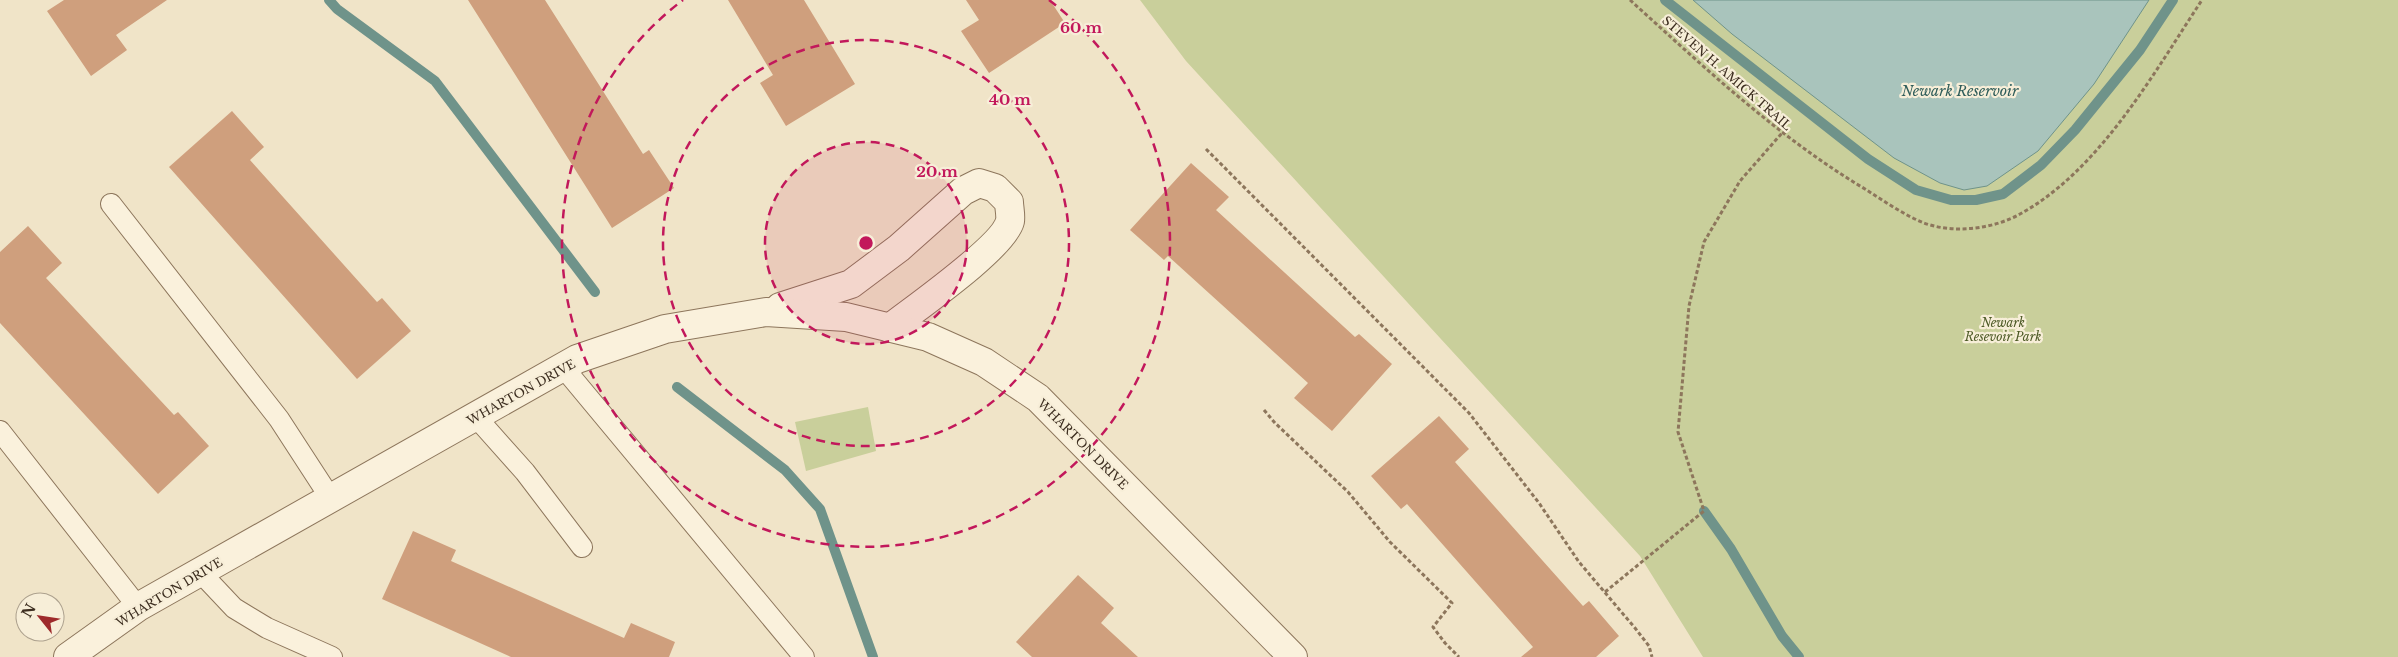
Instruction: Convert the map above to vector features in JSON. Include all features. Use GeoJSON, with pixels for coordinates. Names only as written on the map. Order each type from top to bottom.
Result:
{"type":"FeatureCollection","features":[{"type":"Feature","properties":{"kind":"street"},"geometry":{"type":"LineString","coordinates":[[766,312],[851,284],[899,248],[963,191],[979,183],[995,188],[1009,202],[1010,220],[1003,235],[963,272],[890,328]]}},
{"type":"Feature","properties":{"kind":"street","name":"WHARTON DRIVE"},"geometry":{"type":"LineString","coordinates":[[68,657],[138,607],[577,360],[664,329],[766,312],[846,317],[928,337],[984,362],[1038,398],[1293,657]]}},
{"type":"Feature","properties":{"kind":"lane"},"geometry":{"type":"LineString","coordinates":[[111,204],[279,418],[330,499]]}},
{"type":"Feature","properties":{"kind":"lane"},"geometry":{"type":"LineString","coordinates":[[563,367],[804,657]]}},
{"type":"Feature","properties":{"kind":"lane"},"geometry":{"type":"LineString","coordinates":[[476,416],[525,472],[582,547]]}},
{"type":"Feature","properties":{"kind":"lane"},"geometry":{"type":"LineString","coordinates":[[0,431],[138,607]]}},
{"type":"Feature","properties":{"kind":"lane"},"geometry":{"type":"LineString","coordinates":[[201,572],[234,608],[267,628],[332,657]]}},
{"type":"Feature","properties":{"kind":"path","name":"STEVEN H. AMICK TRAIL"},"geometry":{"type":"LineString","coordinates":[[1630,0],[1754,111],[1826,166],[1925,223],[1954,229],[1986,226],[2018,215],[2043,200],[2090,157],[2132,106],[2202,0]]}},
{"type":"Feature","properties":{"kind":"path"},"geometry":{"type":"LineString","coordinates":[[1605,592],[1704,511],[1678,432],[1689,306],[1704,242],[1740,181],[1782,133]]}},
{"type":"Feature","properties":{"kind":"path"},"geometry":{"type":"LineString","coordinates":[[1206,149],[1469,413],[1539,503],[1580,562],[1649,646],[1650,656]]}},
{"type":"Feature","properties":{"kind":"path"},"geometry":{"type":"LineString","coordinates":[[1264,410],[1275,423],[1348,492],[1390,542],[1452,603],[1433,627],[1459,657]]}},
{"type":"Feature","properties":{"kind":"green space","name":"Newark Resevoir Park"},"geometry":{"type":"Polygon","coordinates":[[[1140,0],[2398,0],[2398,657],[1703,657],[1640,556],[1186,61],[1140,0]]]}},
{"type":"Feature","properties":{"kind":"green space"},"geometry":{"type":"Polygon","coordinates":[[[868,407],[876,451],[806,471],[795,422],[868,407]]]}},
{"type":"Feature","properties":{"kind":"water","name":"Newark Reservoir"},"geometry":{"type":"Polygon","coordinates":[[[1693,0],[2149,0],[2094,84],[2038,151],[1987,186],[1964,190],[1940,183],[1894,158],[1732,34],[1693,0]]]}},
{"type":"Feature","properties":{"kind":"building"},"geometry":{"type":"Polygon","coordinates":[[[64,0],[167,0],[116,35],[127,50],[91,76],[47,11],[64,0]]]}},
{"type":"Feature","properties":{"kind":"building"},"geometry":{"type":"Polygon","coordinates":[[[468,0],[545,0],[643,154],[649,150],[674,188],[612,228],[468,0]]]}},
{"type":"Feature","properties":{"kind":"building"},"geometry":{"type":"Polygon","coordinates":[[[728,0],[804,0],[855,84],[786,126],[760,83],[773,75],[728,0]]]}},
{"type":"Feature","properties":{"kind":"building"},"geometry":{"type":"Polygon","coordinates":[[[966,0],[1050,0],[1065,23],[989,73],[961,31],[979,20],[966,0]]]}},
{"type":"Feature","properties":{"kind":"building"},"geometry":{"type":"Polygon","coordinates":[[[232,111],[264,147],[250,160],[377,302],[382,298],[411,331],[357,379],[169,167],[232,111]]]}},
{"type":"Feature","properties":{"kind":"building"},"geometry":{"type":"Polygon","coordinates":[[[1191,163],[1229,197],[1216,210],[1355,337],[1359,334],[1392,364],[1332,431],[1294,398],[1308,383],[1168,256],[1164,260],[1130,230],[1191,163]]]}},
{"type":"Feature","properties":{"kind":"building"},"geometry":{"type":"Polygon","coordinates":[[[28,226],[62,263],[46,278],[174,415],[178,412],[209,446],[158,494],[0,323],[0,252],[28,226]]]}},
{"type":"Feature","properties":{"kind":"building"},"geometry":{"type":"Polygon","coordinates":[[[1439,416],[1469,449],[1455,462],[1583,606],[1589,601],[1619,636],[1596,657],[1521,657],[1533,647],[1407,504],[1401,509],[1371,476],[1439,416]]]}},
{"type":"Feature","properties":{"kind":"building"},"geometry":{"type":"Polygon","coordinates":[[[413,531],[456,550],[451,561],[624,638],[631,623],[675,642],[669,657],[511,657],[382,599],[413,531]]]}},
{"type":"Feature","properties":{"kind":"building"},"geometry":{"type":"Polygon","coordinates":[[[1078,575],[1114,608],[1101,623],[1138,657],[1032,657],[1016,642],[1078,575]]]}},
{"type":"Feature","properties":{"kind":"waterway"},"geometry":{"type":"LineString","coordinates":[[329,0],[337,9],[435,81],[595,292]]}},
{"type":"Feature","properties":{"kind":"waterway"},"geometry":{"type":"LineString","coordinates":[[1665,0],[1868,159],[1916,190],[1951,200],[1976,200],[2003,194],[2041,165],[2075,130],[2140,50],[2173,0]]}},
{"type":"Feature","properties":{"kind":"waterway"},"geometry":{"type":"LineString","coordinates":[[677,387],[785,470],[820,509],[873,657]]}},
{"type":"Feature","properties":{"kind":"waterway"},"geometry":{"type":"LineString","coordinates":[[1704,511],[1731,549],[1782,636],[1799,657]]}}]}
